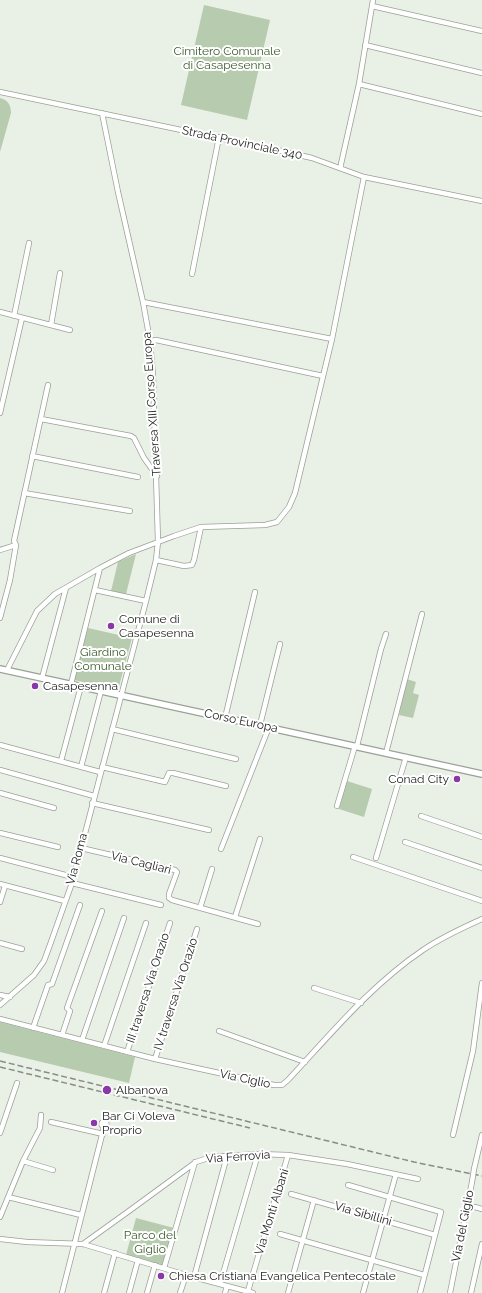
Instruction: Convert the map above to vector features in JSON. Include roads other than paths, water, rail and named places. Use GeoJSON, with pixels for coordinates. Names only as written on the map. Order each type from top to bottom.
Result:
{"type":"FeatureCollection","features":[{"type":"Feature","properties":{"kind":"street"},"geometry":{"type":"LineString","coordinates":[[341,168],[359,84],[373,0]]}},
{"type":"Feature","properties":{"kind":"street"},"geometry":{"type":"LineString","coordinates":[[372,6],[482,31]]}},
{"type":"Feature","properties":{"kind":"street"},"geometry":{"type":"LineString","coordinates":[[365,45],[482,73]]}},
{"type":"Feature","properties":{"kind":"street"},"geometry":{"type":"LineString","coordinates":[[359,84],[482,114]]}},
{"type":"Feature","properties":{"kind":"street","name":"Strada Provinciale 340"},"geometry":{"type":"LineString","coordinates":[[0,92],[102,112],[312,158],[364,177],[482,201]]}},
{"type":"Feature","properties":{"kind":"street","name":"Traversa XIII Corso Europa"},"geometry":{"type":"LineString","coordinates":[[102,112],[150,341],[153,375],[157,476],[158,542],[156,560],[122,695]]}},
{"type":"Feature","properties":{"kind":"street"},"geometry":{"type":"LineString","coordinates":[[192,274],[219,137]]}},
{"type":"Feature","properties":{"kind":"street"},"geometry":{"type":"LineString","coordinates":[[7,670],[37,611],[55,594],[100,568],[129,553],[201,527],[265,525],[277,522],[289,508],[295,493],[332,339],[364,177]]}},
{"type":"Feature","properties":{"kind":"street"},"geometry":{"type":"LineString","coordinates":[[14,316],[29,243]]}},
{"type":"Feature","properties":{"kind":"street"},"geometry":{"type":"LineString","coordinates":[[51,325],[60,273]]}},
{"type":"Feature","properties":{"kind":"street"},"geometry":{"type":"LineString","coordinates":[[143,302],[332,339]]}},
{"type":"Feature","properties":{"kind":"street"},"geometry":{"type":"LineString","coordinates":[[0,312],[70,330]]}},
{"type":"Feature","properties":{"kind":"street"},"geometry":{"type":"LineString","coordinates":[[0,413],[22,318]]}},
{"type":"Feature","properties":{"kind":"street"},"geometry":{"type":"LineString","coordinates":[[150,341],[156,340],[323,376]]}},
{"type":"Feature","properties":{"kind":"street"},"geometry":{"type":"LineString","coordinates":[[0,618],[10,580],[16,545],[14,541],[48,385]]}},
{"type":"Feature","properties":{"kind":"street"},"geometry":{"type":"LineString","coordinates":[[41,420],[131,436],[134,438],[144,458],[157,476]]}},
{"type":"Feature","properties":{"kind":"street"},"geometry":{"type":"LineString","coordinates":[[32,456],[138,477]]}},
{"type":"Feature","properties":{"kind":"street"},"geometry":{"type":"LineString","coordinates":[[24,493],[130,511]]}},
{"type":"Feature","properties":{"kind":"street"},"geometry":{"type":"LineString","coordinates":[[156,560],[184,566],[192,565],[201,527]]}},
{"type":"Feature","properties":{"kind":"street"},"geometry":{"type":"LineString","coordinates":[[0,550],[16,545]]}},
{"type":"Feature","properties":{"kind":"street"},"geometry":{"type":"LineString","coordinates":[[71,684],[100,568]]}},
{"type":"Feature","properties":{"kind":"street"},"geometry":{"type":"LineString","coordinates":[[42,678],[66,588]]}},
{"type":"Feature","properties":{"kind":"street"},"geometry":{"type":"LineString","coordinates":[[95,590],[146,601]]}},
{"type":"Feature","properties":{"kind":"street"},"geometry":{"type":"LineString","coordinates":[[225,718],[255,592]]}},
{"type":"Feature","properties":{"kind":"street"},"geometry":{"type":"LineString","coordinates":[[386,753],[422,614]]}},
{"type":"Feature","properties":{"kind":"street"},"geometry":{"type":"LineString","coordinates":[[337,806],[356,746],[386,634]]}},
{"type":"Feature","properties":{"kind":"street"},"geometry":{"type":"LineString","coordinates":[[260,725],[280,644]]}},
{"type":"Feature","properties":{"kind":"street","name":"Corso Europa"},"geometry":{"type":"LineString","coordinates":[[0,669],[482,774]]}},
{"type":"Feature","properties":{"kind":"street"},"geometry":{"type":"LineString","coordinates":[[61,761],[81,686]]}},
{"type":"Feature","properties":{"kind":"street"},"geometry":{"type":"LineString","coordinates":[[81,767],[101,691]]}},
{"type":"Feature","properties":{"kind":"street","name":"Via Roma"},"geometry":{"type":"LineString","coordinates":[[0,1005],[34,975],[44,961],[72,883],[92,803],[122,695]]}},
{"type":"Feature","properties":{"kind":"street"},"geometry":{"type":"LineString","coordinates":[[221,849],[269,727]]}},
{"type":"Feature","properties":{"kind":"street"},"geometry":{"type":"LineString","coordinates":[[112,729],[236,759]]}},
{"type":"Feature","properties":{"kind":"street"},"geometry":{"type":"LineString","coordinates":[[0,745],[81,767],[165,782],[169,773],[226,786]]}},
{"type":"Feature","properties":{"kind":"street"},"geometry":{"type":"LineString","coordinates":[[376,858],[406,757]]}},
{"type":"Feature","properties":{"kind":"street"},"geometry":{"type":"LineString","coordinates":[[0,770],[94,796]]}},
{"type":"Feature","properties":{"kind":"street"},"geometry":{"type":"LineString","coordinates":[[0,793],[54,808]]}},
{"type":"Feature","properties":{"kind":"street"},"geometry":{"type":"LineString","coordinates":[[92,803],[209,830]]}},
{"type":"Feature","properties":{"kind":"street"},"geometry":{"type":"LineString","coordinates":[[421,816],[482,837]]}},
{"type":"Feature","properties":{"kind":"street"},"geometry":{"type":"LineString","coordinates":[[0,833],[58,846]]}},
{"type":"Feature","properties":{"kind":"street"},"geometry":{"type":"LineString","coordinates":[[235,917],[260,839]]}},
{"type":"Feature","properties":{"kind":"street"},"geometry":{"type":"LineString","coordinates":[[405,842],[482,868]]}},
{"type":"Feature","properties":{"kind":"street","name":"Via Cagliari"},"geometry":{"type":"LineString","coordinates":[[81,848],[176,870],[169,894],[169,898],[172,900],[258,924]]}},
{"type":"Feature","properties":{"kind":"street"},"geometry":{"type":"LineString","coordinates":[[354,857],[482,901]]}},
{"type":"Feature","properties":{"kind":"street"},"geometry":{"type":"LineString","coordinates":[[0,858],[73,877]]}},
{"type":"Feature","properties":{"kind":"street"},"geometry":{"type":"LineString","coordinates":[[200,908],[212,869]]}},
{"type":"Feature","properties":{"kind":"street"},"geometry":{"type":"LineString","coordinates":[[72,883],[161,905]]}},
{"type":"Feature","properties":{"kind":"street"},"geometry":{"type":"LineString","coordinates":[[0,902],[2,885],[65,901]]}},
{"type":"Feature","properties":{"kind":"street"},"geometry":{"type":"LineString","coordinates":[[33,1028],[48,985],[52,984],[80,905]]}},
{"type":"Feature","properties":{"kind":"street"},"geometry":{"type":"LineString","coordinates":[[62,1035],[70,1011],[67,1008],[102,911]]}},
{"type":"Feature","properties":{"kind":"street"},"geometry":{"type":"LineString","coordinates":[[82,1040],[124,918]]}},
{"type":"Feature","properties":{"kind":"street","name":"Via Ciglio"},"geometry":{"type":"LineString","coordinates":[[0,1019],[155,1059],[274,1085],[282,1085],[361,1003],[394,972],[422,950],[440,939],[482,919]]}},
{"type":"Feature","properties":{"kind":"street"},"geometry":{"type":"LineString","coordinates":[[104,1046],[146,923]]}},
{"type":"Feature","properties":{"kind":"street","name":"III traversa Via Orazio"},"geometry":{"type":"LineString","coordinates":[[127,1052],[170,923]]}},
{"type":"Feature","properties":{"kind":"street","name":"IV traversa Via Orazio"},"geometry":{"type":"LineString","coordinates":[[155,1059],[197,929]]}},
{"type":"Feature","properties":{"kind":"street"},"geometry":{"type":"LineString","coordinates":[[0,943],[22,949]]}},
{"type":"Feature","properties":{"kind":"street"},"geometry":{"type":"LineString","coordinates":[[453,1135],[473,1051],[482,983]]}},
{"type":"Feature","properties":{"kind":"street"},"geometry":{"type":"LineString","coordinates":[[314,988],[361,1003]]}},
{"type":"Feature","properties":{"kind":"street"},"geometry":{"type":"LineString","coordinates":[[0,995],[10,997]]}},
{"type":"Feature","properties":{"kind":"street"},"geometry":{"type":"LineString","coordinates":[[219,1031],[305,1062]]}},
{"type":"Feature","properties":{"kind":"street"},"geometry":{"type":"LineString","coordinates":[[0,1133],[16,1083]]}},
{"type":"Feature","properties":{"kind":"street"},"geometry":{"type":"LineString","coordinates":[[0,1217],[23,1161],[40,1128],[41,1115]]}},
{"type":"Feature","properties":{"kind":"street"},"geometry":{"type":"LineString","coordinates":[[51,1122],[103,1134]]}},
{"type":"Feature","properties":{"kind":"street"},"geometry":{"type":"LineString","coordinates":[[62,1293],[104,1127]]}},
{"type":"Feature","properties":{"kind":"street","name":"Via del Giglio"},"geometry":{"type":"LineString","coordinates":[[450,1293],[482,1135]]}},
{"type":"Feature","properties":{"kind":"street"},"geometry":{"type":"LineString","coordinates":[[220,1284],[258,1154]]}},
{"type":"Feature","properties":{"kind":"street","name":"Via Ferrovia"},"geometry":{"type":"LineString","coordinates":[[82,1244],[196,1162],[211,1157],[258,1154],[288,1155],[311,1158],[418,1179]]}},
{"type":"Feature","properties":{"kind":"street","name":"Via Monti Albani"},"geometry":{"type":"LineString","coordinates":[[248,1291],[288,1155]]}},
{"type":"Feature","properties":{"kind":"street"},"geometry":{"type":"LineString","coordinates":[[194,1276],[227,1156]]}},
{"type":"Feature","properties":{"kind":"street"},"geometry":{"type":"LineString","coordinates":[[23,1161],[53,1170]]}},
{"type":"Feature","properties":{"kind":"street"},"geometry":{"type":"LineString","coordinates":[[164,1268],[196,1162]]}},
{"type":"Feature","properties":{"kind":"street"},"geometry":{"type":"LineString","coordinates":[[363,1293],[396,1174]]}},
{"type":"Feature","properties":{"kind":"street"},"geometry":{"type":"LineString","coordinates":[[348,1185],[441,1212],[420,1293]]}},
{"type":"Feature","properties":{"kind":"street","name":"Via Sibillini"},"geometry":{"type":"LineString","coordinates":[[291,1194],[435,1235]]}},
{"type":"Feature","properties":{"kind":"street"},"geometry":{"type":"LineString","coordinates":[[8,1197],[81,1215]]}},
{"type":"Feature","properties":{"kind":"street"},"geometry":{"type":"LineString","coordinates":[[288,1293],[314,1200]]}},
{"type":"Feature","properties":{"kind":"street"},"geometry":{"type":"LineString","coordinates":[[475,1208],[482,1209]]}},
{"type":"Feature","properties":{"kind":"street"},"geometry":{"type":"LineString","coordinates":[[280,1234],[424,1274]]}},
{"type":"Feature","properties":{"kind":"street"},"geometry":{"type":"LineString","coordinates":[[0,1239],[27,1242],[82,1244],[253,1293]]}},
{"type":"Feature","properties":{"kind":"street"},"geometry":{"type":"LineString","coordinates":[[471,1293],[482,1244]]}},
{"type":"Feature","properties":{"kind":"street"},"geometry":{"type":"LineString","coordinates":[[104,1293],[115,1253]]}},
{"type":"Feature","properties":{"kind":"street"},"geometry":{"type":"LineString","coordinates":[[129,1293],[138,1260]]}},
{"type":"Feature","properties":{"kind":"street"},"geometry":{"type":"LineString","coordinates":[[147,1293],[155,1265]]}},
{"type":"Feature","properties":{"kind":"street"},"geometry":{"type":"LineString","coordinates":[[180,1293],[186,1275]]}},
{"type":"Feature","properties":{"kind":"street"},"geometry":{"type":"LineString","coordinates":[[225,1293],[227,1286]]}},
{"type":"Feature","properties":{"kind":"railway"},"geometry":{"type":"LineString","coordinates":[[0,1061],[414,1162],[482,1176]]}},
{"type":"Feature","properties":{"kind":"railway"},"geometry":{"type":"LineString","coordinates":[[0,1067],[250,1128]]}},
{"type":"Feature","properties":{"kind":"place","name":"Comune di Casapesenna"},"geometry":{"type":"Point","coordinates":[111,626]}},
{"type":"Feature","properties":{"kind":"place","name":"Casapesenna"},"geometry":{"type":"Point","coordinates":[35,686]}},
{"type":"Feature","properties":{"kind":"place","name":"Conad City"},"geometry":{"type":"Point","coordinates":[457,779]}},
{"type":"Feature","properties":{"kind":"place","name":"Albanova"},"geometry":{"type":"Point","coordinates":[107,1090]}},
{"type":"Feature","properties":{"kind":"place","name":"Bar Ci Voleva Proprio"},"geometry":{"type":"Point","coordinates":[94,1123]}},
{"type":"Feature","properties":{"kind":"place","name":"Chiesa Cristiana Evangelica Pentecostale"},"geometry":{"type":"Point","coordinates":[161,1276]}},
{"type":"Feature","properties":{"kind":"park label","name":"Cimitero Comunale di Casapesenna"},"geometry":{"type":"Point","coordinates":[227,58]}},
{"type":"Feature","properties":{"kind":"park label","name":"Giardino Comunale"},"geometry":{"type":"Point","coordinates":[103,659]}},
{"type":"Feature","properties":{"kind":"park label","name":"Parco del Giglio"},"geometry":{"type":"Point","coordinates":[150,1242]}}]}
